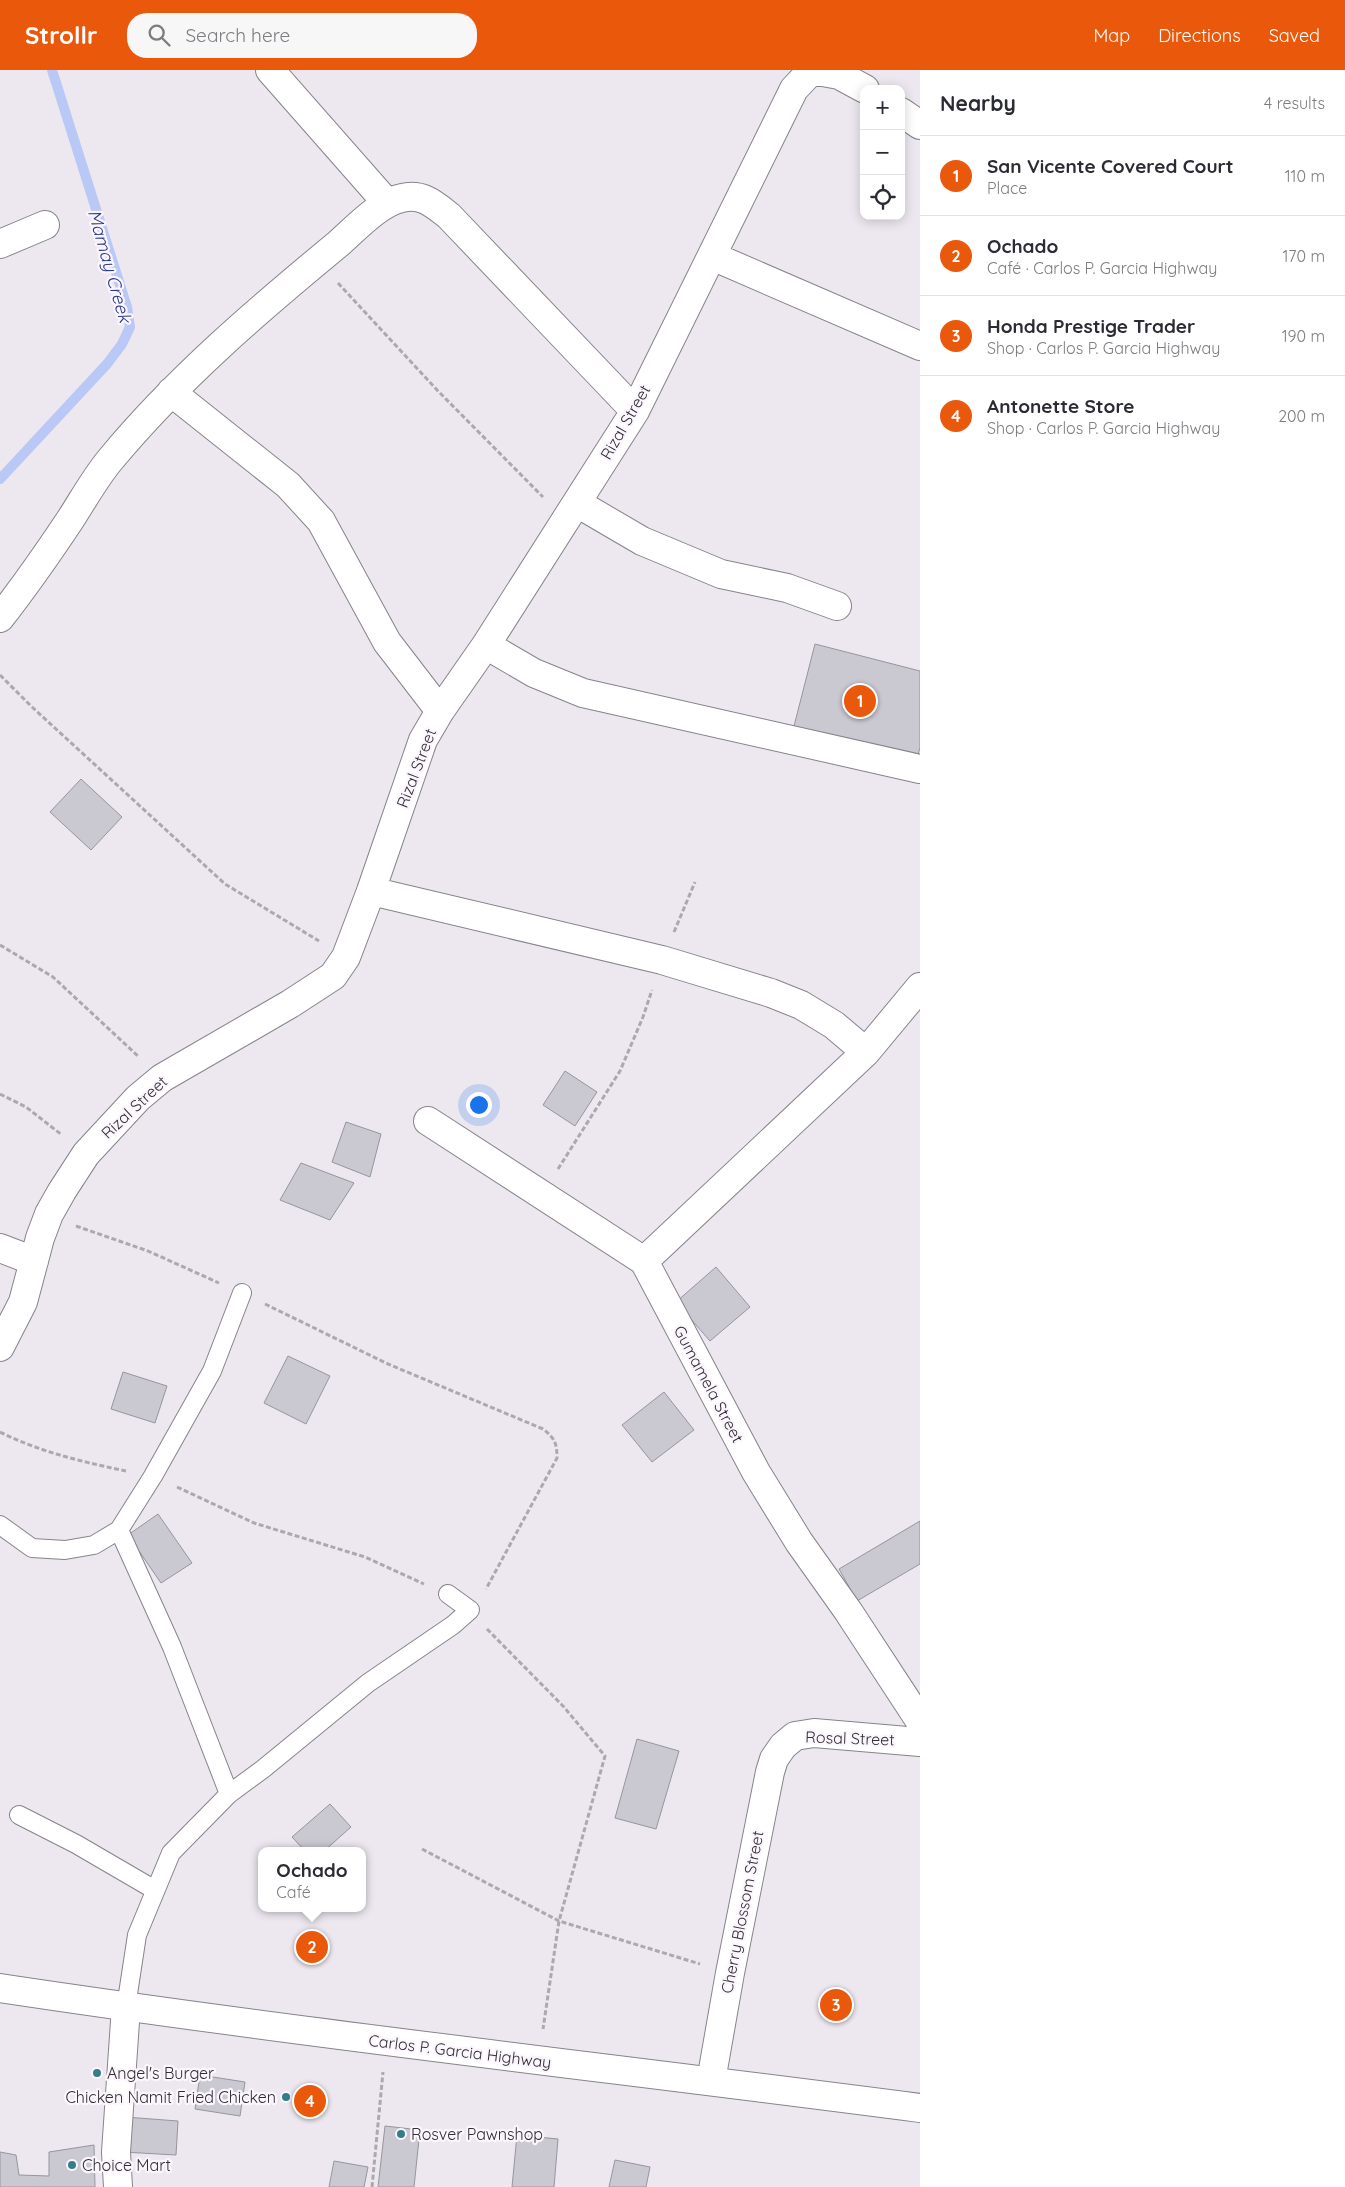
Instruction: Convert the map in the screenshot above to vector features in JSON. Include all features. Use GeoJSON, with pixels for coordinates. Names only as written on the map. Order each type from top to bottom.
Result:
{"type":"FeatureCollection","features":[{"type":"Feature","properties":{"kind":"main road"},"geometry":{"type":"LineString","coordinates":[[270,70],[387,203]]}},
{"type":"Feature","properties":{"kind":"main road"},"geometry":{"type":"LineString","coordinates":[[812,70],[839,76],[860,86]]}},
{"type":"Feature","properties":{"kind":"main road","name":"Rizal Street"},"geometry":{"type":"LineString","coordinates":[[0,1347],[23,1302],[40,1238],[49,1214],[86,1154],[138,1098],[162,1078],[290,1004],[333,976],[346,957],[423,740],[440,710],[486,645],[634,411],[794,89],[812,70]]}},
{"type":"Feature","properties":{"kind":"main road"},"geometry":{"type":"LineString","coordinates":[[905,115],[920,125]]}},
{"type":"Feature","properties":{"kind":"main road"},"geometry":{"type":"LineString","coordinates":[[0,618],[34,574],[109,461],[172,392],[254,314],[387,203],[401,198],[415,196],[431,201],[437,206],[634,411]]}},
{"type":"Feature","properties":{"kind":"main road"},"geometry":{"type":"LineString","coordinates":[[0,244],[45,225]]}},
{"type":"Feature","properties":{"kind":"main road"},"geometry":{"type":"LineString","coordinates":[[712,256],[920,346]]}},
{"type":"Feature","properties":{"kind":"main road"},"geometry":{"type":"LineString","coordinates":[[172,392],[288,484],[321,521],[351,574],[364,603],[387,642],[440,710]]}},
{"type":"Feature","properties":{"kind":"main road"},"geometry":{"type":"LineString","coordinates":[[571,512],[721,574],[787,588],[837,606]]}},
{"type":"Feature","properties":{"kind":"main road"},"geometry":{"type":"LineString","coordinates":[[486,645],[534,672],[583,693],[920,769]]}},
{"type":"Feature","properties":{"kind":"main road"},"geometry":{"type":"LineString","coordinates":[[371,891],[662,960],[771,993],[801,1005],[834,1025],[866,1052]]}},
{"type":"Feature","properties":{"kind":"main road"},"geometry":{"type":"LineString","coordinates":[[644,1262],[866,1052],[920,987]]}},
{"type":"Feature","properties":{"kind":"main road","name":"Gumamela Street"},"geometry":{"type":"LineString","coordinates":[[428,1121],[644,1262],[756,1472],[799,1542],[848,1611],[920,1721]]}},
{"type":"Feature","properties":{"kind":"main road"},"geometry":{"type":"LineString","coordinates":[[0,1248],[34,1261]]}},
{"type":"Feature","properties":{"kind":"main road","name":"Rosal Street"},"geometry":{"type":"LineString","coordinates":[[783,1746],[795,1736],[814,1733],[920,1742]]}},
{"type":"Feature","properties":{"kind":"main road","name":"Cherry Blossom Street"},"geometry":{"type":"LineString","coordinates":[[711,2081],[730,1973],[770,1772],[774,1759],[783,1746]]}},
{"type":"Feature","properties":{"kind":"main road","name":"Carlos P. Garcia Highway"},"geometry":{"type":"LineString","coordinates":[[0,1988],[126,2007],[538,2061],[920,2108]]}},
{"type":"Feature","properties":{"kind":"main road"},"geometry":{"type":"LineString","coordinates":[[118,2187],[116,2152],[126,2007]]}},
{"type":"Feature","properties":{"kind":"lane"},"geometry":{"type":"LineString","coordinates":[[0,1526],[32,1548],[65,1550],[94,1545],[119,1530],[154,1476],[212,1372],[242,1293]]}},
{"type":"Feature","properties":{"kind":"lane"},"geometry":{"type":"LineString","coordinates":[[119,1530],[172,1647],[229,1794]]}},
{"type":"Feature","properties":{"kind":"lane"},"geometry":{"type":"LineString","coordinates":[[126,2007],[137,1935],[172,1853],[229,1794],[263,1769],[368,1683],[453,1625],[470,1610],[448,1594]]}},
{"type":"Feature","properties":{"kind":"lane"},"geometry":{"type":"LineString","coordinates":[[19,1815],[76,1844],[155,1890]]}},
{"type":"Feature","properties":{"kind":"path"},"geometry":{"type":"LineString","coordinates":[[317,261],[437,390],[571,512]]}},
{"type":"Feature","properties":{"kind":"path"},"geometry":{"type":"LineString","coordinates":[[0,675],[32,708],[225,884],[346,957]]}},
{"type":"Feature","properties":{"kind":"path"},"geometry":{"type":"LineString","coordinates":[[542,1195],[620,1072],[643,1017],[662,960],[695,882]]}},
{"type":"Feature","properties":{"kind":"path"},"geometry":{"type":"LineString","coordinates":[[0,945],[52,977],[162,1078]]}},
{"type":"Feature","properties":{"kind":"path"},"geometry":{"type":"LineString","coordinates":[[0,1094],[26,1107],[86,1154]]}},
{"type":"Feature","properties":{"kind":"path"},"geometry":{"type":"LineString","coordinates":[[49,1214],[98,1235],[148,1251],[242,1293],[388,1364],[543,1430],[554,1438],[557,1446],[557,1458],[486,1588],[470,1610],[563,1706],[605,1756],[559,1921],[538,2061]]}},
{"type":"Feature","properties":{"kind":"path"},"geometry":{"type":"LineString","coordinates":[[0,1432],[15,1440],[76,1460],[154,1476],[254,1523],[365,1556],[448,1594]]}},
{"type":"Feature","properties":{"kind":"path"},"geometry":{"type":"LineString","coordinates":[[422,1849],[559,1921],[730,1973]]}},
{"type":"Feature","properties":{"kind":"path"},"geometry":{"type":"LineString","coordinates":[[372,2187],[386,2041]]}},
{"type":"Feature","properties":{"kind":"building"},"geometry":{"type":"Polygon","coordinates":[[[815,644],[920,671],[920,748],[916,761],[793,730],[815,644]]]}},
{"type":"Feature","properties":{"kind":"building"},"geometry":{"type":"Polygon","coordinates":[[[81,779],[122,817],[91,850],[50,812],[81,779]]]}},
{"type":"Feature","properties":{"kind":"building"},"geometry":{"type":"Polygon","coordinates":[[[565,1071],[597,1092],[575,1126],[543,1105],[565,1071]]]}},
{"type":"Feature","properties":{"kind":"building"},"geometry":{"type":"Polygon","coordinates":[[[346,1122],[381,1134],[370,1177],[332,1162],[346,1122]]]}},
{"type":"Feature","properties":{"kind":"building"},"geometry":{"type":"Polygon","coordinates":[[[301,1163],[354,1183],[330,1220],[280,1200],[301,1163]]]}},
{"type":"Feature","properties":{"kind":"building"},"geometry":{"type":"Polygon","coordinates":[[[716,1267],[750,1307],[710,1341],[676,1302],[716,1267]]]}},
{"type":"Feature","properties":{"kind":"building"},"geometry":{"type":"Polygon","coordinates":[[[288,1356],[330,1376],[306,1424],[264,1403],[288,1356]]]}},
{"type":"Feature","properties":{"kind":"building"},"geometry":{"type":"Polygon","coordinates":[[[123,1372],[167,1386],[155,1423],[111,1409],[123,1372]]]}},
{"type":"Feature","properties":{"kind":"building"},"geometry":{"type":"Polygon","coordinates":[[[664,1392],[694,1430],[652,1462],[622,1425],[664,1392]]]}},
{"type":"Feature","properties":{"kind":"building"},"geometry":{"type":"Polygon","coordinates":[[[158,1514],[192,1563],[161,1583],[128,1535],[158,1514]]]}},
{"type":"Feature","properties":{"kind":"building"},"geometry":{"type":"Polygon","coordinates":[[[920,1521],[920,1564],[857,1601],[839,1569],[920,1521]]]}},
{"type":"Feature","properties":{"kind":"building"},"geometry":{"type":"Polygon","coordinates":[[[637,1739],[679,1751],[656,1829],[615,1818],[637,1739]]]}},
{"type":"Feature","properties":{"kind":"building"},"geometry":{"type":"Polygon","coordinates":[[[330,1804],[351,1827],[328,1847],[301,1847],[292,1837],[330,1804]]]}},
{"type":"Feature","properties":{"kind":"building"},"geometry":{"type":"Polygon","coordinates":[[[200,2075],[245,2082],[240,2116],[195,2109],[200,2075]]]}},
{"type":"Feature","properties":{"kind":"building"},"geometry":{"type":"Polygon","coordinates":[[[125,2117],[178,2121],[176,2155],[123,2152],[125,2117]]]}},
{"type":"Feature","properties":{"kind":"building"},"geometry":{"type":"Polygon","coordinates":[[[385,2126],[420,2130],[414,2187],[378,2187],[385,2126]]]}},
{"type":"Feature","properties":{"kind":"building"},"geometry":{"type":"Polygon","coordinates":[[[517,2135],[558,2139],[554,2187],[512,2187],[517,2135]]]}},
{"type":"Feature","properties":{"kind":"building","name":"Choice Mart"},"geometry":{"type":"Polygon","coordinates":[[[94,2145],[95,2187],[0,2187],[0,2152],[16,2155],[19,2175],[49,2176],[49,2152],[94,2145]]]}},
{"type":"Feature","properties":{"kind":"building"},"geometry":{"type":"Polygon","coordinates":[[[615,2160],[650,2167],[646,2187],[609,2187],[615,2160]]]}},
{"type":"Feature","properties":{"kind":"building"},"geometry":{"type":"Polygon","coordinates":[[[334,2161],[368,2167],[364,2187],[329,2187],[334,2161]]]}},
{"type":"Feature","properties":{"kind":"waterway","name":"Mamay Creek"},"geometry":{"type":"LineString","coordinates":[[0,479],[107,364],[122,344],[130,327],[127,307],[52,70]]}},
{"type":"Feature","properties":{"kind":"place","name":"San Vicente Covered Court"},"geometry":{"type":"Point","coordinates":[860,701]}},
{"type":"Feature","properties":{"kind":"place","name":"Ochado"},"geometry":{"type":"Point","coordinates":[312,1947]}},
{"type":"Feature","properties":{"kind":"place","name":"Honda Prestige Trader"},"geometry":{"type":"Point","coordinates":[836,2005]}},
{"type":"Feature","properties":{"kind":"place","name":"Angel's Burger"},"geometry":{"type":"Point","coordinates":[97,2073]}},
{"type":"Feature","properties":{"kind":"place","name":"Chicken Namit Fried Chicken"},"geometry":{"type":"Point","coordinates":[286,2097]}},
{"type":"Feature","properties":{"kind":"place","name":"Antonette Store"},"geometry":{"type":"Point","coordinates":[310,2101]}},
{"type":"Feature","properties":{"kind":"place","name":"Rosver Pawnshop"},"geometry":{"type":"Point","coordinates":[401,2134]}},
{"type":"Feature","properties":{"kind":"place","name":"Choice Mart"},"geometry":{"type":"Point","coordinates":[72,2165]}}]}
